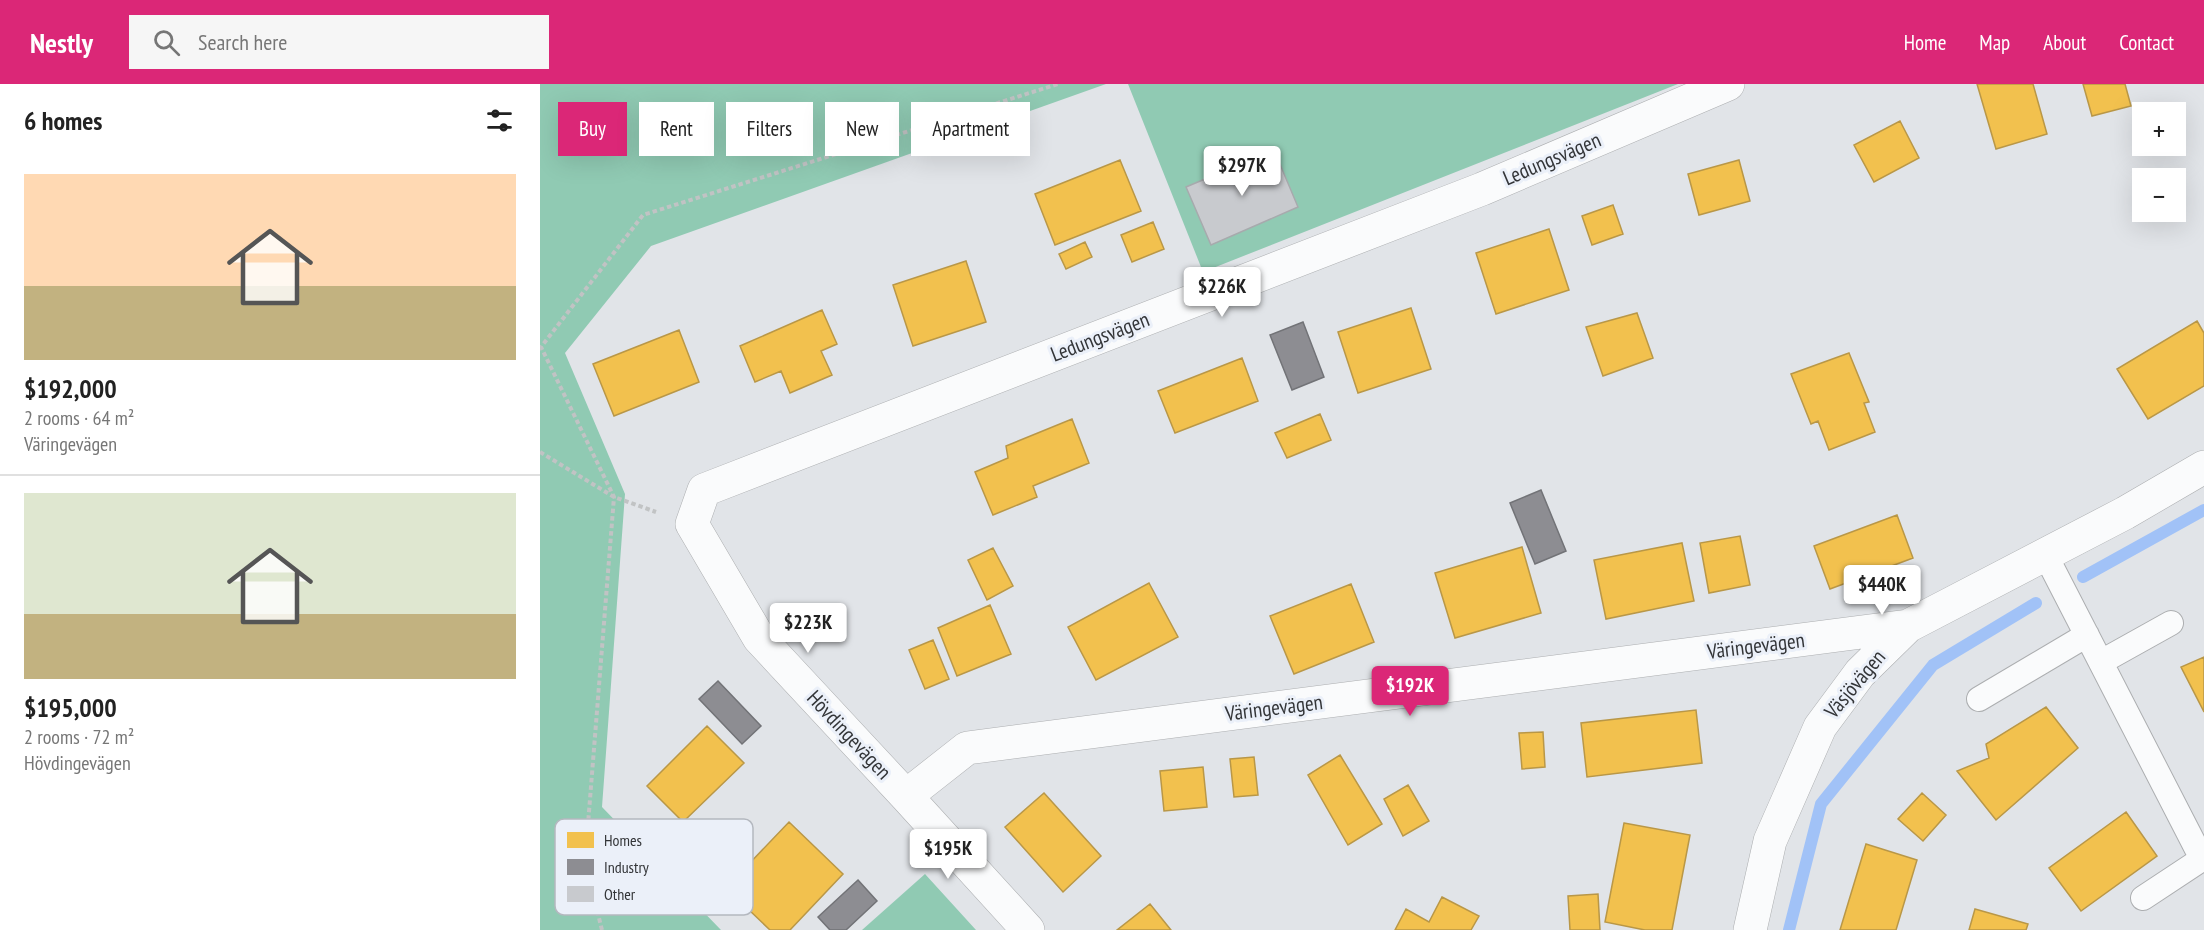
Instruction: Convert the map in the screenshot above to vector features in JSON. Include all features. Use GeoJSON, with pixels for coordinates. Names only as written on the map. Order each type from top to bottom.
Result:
{"type":"FeatureCollection","features":[{"type":"Feature","properties":{"kind":"street","name":"Ledungsvägen"},"geometry":{"type":"LineString","coordinates":[[692,524],[704,490],[1471,194],[1728,84]]}},
{"type":"Feature","properties":{"kind":"street","name":"Väsjövägen"},"geometry":{"type":"LineString","coordinates":[[1750,930],[1770,841],[1820,727],[1860,673],[1908,626],[2125,513],[2204,467]]}},
{"type":"Feature","properties":{"kind":"street","name":"Hövdingevägen"},"geometry":{"type":"LineString","coordinates":[[692,524],[759,638],[1028,930]]}},
{"type":"Feature","properties":{"kind":"street","name":"Väringevägen"},"geometry":{"type":"LineString","coordinates":[[906,796],[967,748],[1908,626]]}},
{"type":"Feature","properties":{"kind":"lane"},"geometry":{"type":"LineString","coordinates":[[2045,554],[2202,859],[2143,898]]}},
{"type":"Feature","properties":{"kind":"lane"},"geometry":{"type":"LineString","coordinates":[[2101,662],[2171,623]]}},
{"type":"Feature","properties":{"kind":"lane"},"geometry":{"type":"LineString","coordinates":[[1979,699],[2087,635]]}},
{"type":"Feature","properties":{"kind":"path"},"geometry":{"type":"LineString","coordinates":[[588,819],[614,497],[541,347],[643,215],[1058,84]]}},
{"type":"Feature","properties":{"kind":"path"},"geometry":{"type":"LineString","coordinates":[[540,452],[614,497],[692,524]]}},
{"type":"Feature","properties":{"kind":"path"},"geometry":{"type":"LineString","coordinates":[[598,915],[602,930]]}},
{"type":"Feature","properties":{"kind":"green space"},"geometry":{"type":"Polygon","coordinates":[[[540,84],[1106,84],[1030,111],[1030,102],[911,102],[911,153],[651,246],[565,353],[625,494],[602,807],[614,819],[555,819],[555,915],[706,915],[721,930],[540,930],[540,84]]]}},
{"type":"Feature","properties":{"kind":"green space"},"geometry":{"type":"Polygon","coordinates":[[[1128,84],[1678,84],[1203,272],[1128,84]]]}},
{"type":"Feature","properties":{"kind":"green space"},"geometry":{"type":"Polygon","coordinates":[[[925,874],[976,930],[862,930],[925,874]]]}},
{"type":"Feature","properties":{"kind":"building: Homes"},"geometry":{"type":"Polygon","coordinates":[[[1977,84],[2033,84],[2047,134],[1996,149],[1977,84]]]}},
{"type":"Feature","properties":{"kind":"building: Homes"},"geometry":{"type":"Polygon","coordinates":[[[2083,84],[2125,84],[2131,106],[2092,116],[2083,84]]]}},
{"type":"Feature","properties":{"kind":"building: Homes"},"geometry":{"type":"Polygon","coordinates":[[[1900,121],[1919,158],[1874,182],[1854,145],[1900,121]]]}},
{"type":"Feature","properties":{"kind":"building: Homes"},"geometry":{"type":"Polygon","coordinates":[[[1120,160],[1141,211],[1055,245],[1035,194],[1120,160]]]}},
{"type":"Feature","properties":{"kind":"building: Homes"},"geometry":{"type":"Polygon","coordinates":[[[1739,160],[1750,201],[1699,215],[1688,174],[1739,160]]]}},
{"type":"Feature","properties":{"kind":"building: Homes"},"geometry":{"type":"Polygon","coordinates":[[[1613,205],[1623,234],[1592,245],[1582,216],[1613,205]]]}},
{"type":"Feature","properties":{"kind":"building: Homes"},"geometry":{"type":"Polygon","coordinates":[[[1153,222],[1164,249],[1132,262],[1121,235],[1153,222]]]}},
{"type":"Feature","properties":{"kind":"building: Homes"},"geometry":{"type":"Polygon","coordinates":[[[1549,229],[1569,290],[1496,314],[1476,253],[1549,229]]]}},
{"type":"Feature","properties":{"kind":"building: Homes"},"geometry":{"type":"Polygon","coordinates":[[[1085,242],[1092,257],[1066,269],[1059,254],[1085,242]]]}},
{"type":"Feature","properties":{"kind":"building: Homes"},"geometry":{"type":"Polygon","coordinates":[[[966,261],[986,322],[913,346],[893,285],[966,261]]]}},
{"type":"Feature","properties":{"kind":"building: Homes"},"geometry":{"type":"Polygon","coordinates":[[[1411,308],[1431,369],[1358,393],[1338,332],[1411,308]]]}},
{"type":"Feature","properties":{"kind":"building: Homes"},"geometry":{"type":"Polygon","coordinates":[[[822,310],[837,344],[821,351],[832,375],[790,393],[781,371],[755,382],[740,346],[822,310]]]}},
{"type":"Feature","properties":{"kind":"building: Homes"},"geometry":{"type":"Polygon","coordinates":[[[1637,313],[1653,358],[1603,376],[1586,327],[1637,313]]]}},
{"type":"Feature","properties":{"kind":"building: Homes"},"geometry":{"type":"Polygon","coordinates":[[[2197,321],[2204,333],[2204,386],[2148,419],[2117,369],[2197,321]]]}},
{"type":"Feature","properties":{"kind":"building: Homes"},"geometry":{"type":"Polygon","coordinates":[[[679,330],[699,382],[614,416],[593,364],[679,330]]]}},
{"type":"Feature","properties":{"kind":"building: Homes"},"geometry":{"type":"Polygon","coordinates":[[[1849,353],[1869,402],[1864,403],[1875,432],[1829,450],[1818,421],[1811,424],[1791,374],[1849,353]]]}},
{"type":"Feature","properties":{"kind":"building: Homes"},"geometry":{"type":"Polygon","coordinates":[[[1242,358],[1258,401],[1175,433],[1158,391],[1242,358]]]}},
{"type":"Feature","properties":{"kind":"building: Homes"},"geometry":{"type":"Polygon","coordinates":[[[1320,414],[1331,440],[1287,458],[1275,433],[1320,414]]]}},
{"type":"Feature","properties":{"kind":"building: Homes"},"geometry":{"type":"Polygon","coordinates":[[[1072,419],[1089,463],[1033,486],[1037,497],[993,515],[975,472],[1008,458],[1006,446],[1072,419]]]}},
{"type":"Feature","properties":{"kind":"building: Homes"},"geometry":{"type":"Polygon","coordinates":[[[1897,515],[1913,558],[1830,589],[1814,546],[1897,515]]]}},
{"type":"Feature","properties":{"kind":"building: Homes"},"geometry":{"type":"Polygon","coordinates":[[[1740,536],[1750,585],[1709,593],[1700,543],[1740,536]]]}},
{"type":"Feature","properties":{"kind":"building: Homes"},"geometry":{"type":"Polygon","coordinates":[[[1682,543],[1694,601],[1606,619],[1594,560],[1682,543]]]}},
{"type":"Feature","properties":{"kind":"building: Homes"},"geometry":{"type":"Polygon","coordinates":[[[1522,547],[1541,613],[1455,638],[1435,573],[1522,547]]]}},
{"type":"Feature","properties":{"kind":"building: Homes"},"geometry":{"type":"Polygon","coordinates":[[[993,548],[1013,586],[987,600],[968,560],[993,548]]]}},
{"type":"Feature","properties":{"kind":"building: Homes"},"geometry":{"type":"Polygon","coordinates":[[[1149,583],[1178,637],[1096,680],[1068,627],[1149,583]]]}},
{"type":"Feature","properties":{"kind":"building: Homes"},"geometry":{"type":"Polygon","coordinates":[[[1351,584],[1374,642],[1294,674],[1270,616],[1351,584]]]}},
{"type":"Feature","properties":{"kind":"building: Homes"},"geometry":{"type":"Polygon","coordinates":[[[990,605],[1011,654],[957,676],[938,628],[990,605]]]}},
{"type":"Feature","properties":{"kind":"building: Homes"},"geometry":{"type":"Polygon","coordinates":[[[933,640],[949,679],[925,689],[909,650],[933,640]]]}},
{"type":"Feature","properties":{"kind":"building: Homes"},"geometry":{"type":"Polygon","coordinates":[[[2204,657],[2204,712],[2181,667],[2204,657]]]}},
{"type":"Feature","properties":{"kind":"building: Homes"},"geometry":{"type":"Polygon","coordinates":[[[2046,707],[2078,748],[1996,820],[1957,771],[1989,758],[1986,744],[2046,707]]]}},
{"type":"Feature","properties":{"kind":"building: Homes"},"geometry":{"type":"Polygon","coordinates":[[[1696,710],[1702,763],[1587,777],[1581,723],[1696,710]]]}},
{"type":"Feature","properties":{"kind":"building: Homes"},"geometry":{"type":"Polygon","coordinates":[[[707,726],[744,763],[686,819],[680,819],[647,786],[707,726]]]}},
{"type":"Feature","properties":{"kind":"building: Homes"},"geometry":{"type":"Polygon","coordinates":[[[1543,732],[1545,767],[1522,769],[1519,733],[1543,732]]]}},
{"type":"Feature","properties":{"kind":"building: Homes"},"geometry":{"type":"Polygon","coordinates":[[[1340,755],[1382,824],[1348,845],[1308,775],[1340,755]]]}},
{"type":"Feature","properties":{"kind":"building: Homes"},"geometry":{"type":"Polygon","coordinates":[[[1254,757],[1258,795],[1234,797],[1230,759],[1254,757]]]}},
{"type":"Feature","properties":{"kind":"building: Homes"},"geometry":{"type":"Polygon","coordinates":[[[1203,767],[1207,807],[1164,811],[1160,771],[1203,767]]]}},
{"type":"Feature","properties":{"kind":"building: Homes"},"geometry":{"type":"Polygon","coordinates":[[[1408,785],[1429,821],[1403,836],[1384,799],[1408,785]]]}},
{"type":"Feature","properties":{"kind":"building: Homes"},"geometry":{"type":"Polygon","coordinates":[[[1044,793],[1101,856],[1063,892],[1005,827],[1044,793]]]}},
{"type":"Feature","properties":{"kind":"building: Homes"},"geometry":{"type":"Polygon","coordinates":[[[1922,793],[1946,815],[1923,841],[1898,819],[1922,793]]]}},
{"type":"Feature","properties":{"kind":"building: Homes"},"geometry":{"type":"Polygon","coordinates":[[[2126,812],[2157,856],[2081,911],[2049,868],[2126,812]]]}},
{"type":"Feature","properties":{"kind":"building: Homes"},"geometry":{"type":"Polygon","coordinates":[[[789,822],[843,874],[790,930],[770,930],[753,914],[753,860],[789,822]]]}},
{"type":"Feature","properties":{"kind":"building: Homes"},"geometry":{"type":"Polygon","coordinates":[[[1624,823],[1690,835],[1672,930],[1645,930],[1605,922],[1624,823]]]}},
{"type":"Feature","properties":{"kind":"building: Homes"},"geometry":{"type":"Polygon","coordinates":[[[1866,844],[1917,860],[1896,930],[1840,930],[1866,844]]]}},
{"type":"Feature","properties":{"kind":"building: Homes"},"geometry":{"type":"Polygon","coordinates":[[[1598,894],[1600,930],[1570,930],[1568,896],[1598,894]]]}},
{"type":"Feature","properties":{"kind":"building: Homes"},"geometry":{"type":"Polygon","coordinates":[[[1442,897],[1479,916],[1471,930],[1395,930],[1406,909],[1429,922],[1442,897]]]}},
{"type":"Feature","properties":{"kind":"building: Homes"},"geometry":{"type":"Polygon","coordinates":[[[1150,904],[1171,930],[1117,930],[1150,904]]]}},
{"type":"Feature","properties":{"kind":"building: Homes"},"geometry":{"type":"Polygon","coordinates":[[[1975,909],[2028,924],[2026,930],[1969,930],[1975,909]]]}},
{"type":"Feature","properties":{"kind":"building: Industry"},"geometry":{"type":"Polygon","coordinates":[[[1303,322],[1324,377],[1292,390],[1270,335],[1303,322]]]}},
{"type":"Feature","properties":{"kind":"building: Industry"},"geometry":{"type":"Polygon","coordinates":[[[1541,490],[1566,551],[1535,564],[1510,503],[1541,490]]]}},
{"type":"Feature","properties":{"kind":"building: Industry"},"geometry":{"type":"Polygon","coordinates":[[[718,681],[761,726],[742,744],[699,699],[718,681]]]}},
{"type":"Feature","properties":{"kind":"building: Industry"},"geometry":{"type":"Polygon","coordinates":[[[858,880],[877,901],[846,930],[830,930],[818,917],[858,880]]]}},
{"type":"Feature","properties":{"kind":"building: Other"},"geometry":{"type":"Polygon","coordinates":[[[1274,150],[1298,207],[1211,245],[1186,187],[1274,150]]]}},
{"type":"Feature","properties":{"kind":"waterway"},"geometry":{"type":"LineString","coordinates":[[2083,577],[2204,510]]}},
{"type":"Feature","properties":{"kind":"waterway"},"geometry":{"type":"LineString","coordinates":[[1789,930],[1821,804],[1933,665],[2036,603]]}}]}
